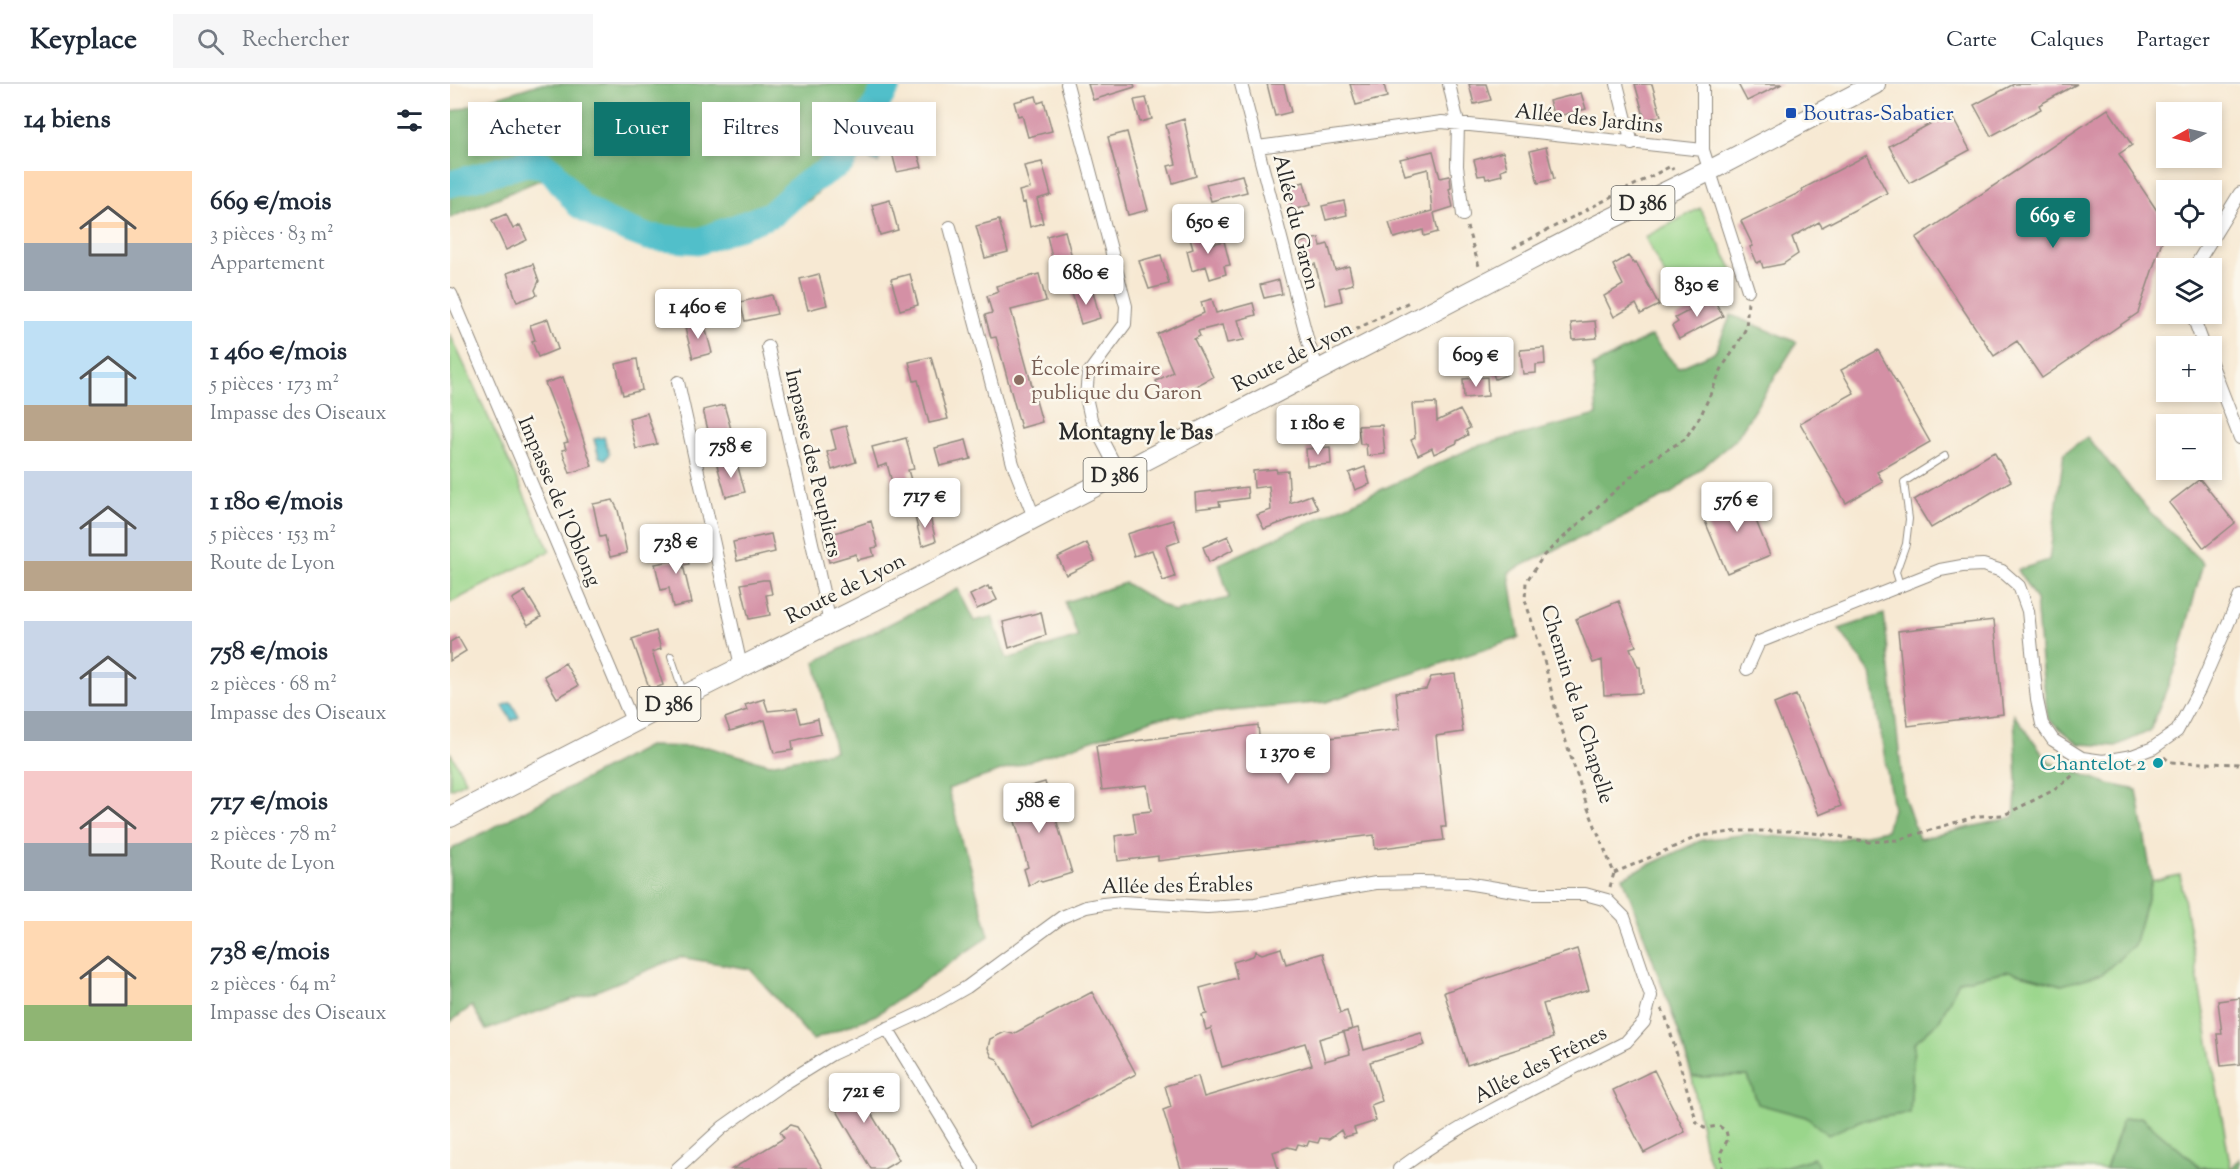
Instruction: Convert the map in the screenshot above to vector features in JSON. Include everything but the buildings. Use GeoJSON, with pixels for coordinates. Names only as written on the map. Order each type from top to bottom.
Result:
{"type":"FeatureCollection","features":[{"type":"Feature","properties":{"kind":"main road","name":"D 386"},"geometry":{"type":"LineString","coordinates":[[1709,171],[1875,84]]}},
{"type":"Feature","properties":{"kind":"main road","name":"Route de Lyon"},"geometry":{"type":"LineString","coordinates":[[450,817],[1590,229],[1709,171]]}},
{"type":"Feature","properties":{"kind":"street"},"geometry":{"type":"LineString","coordinates":[[1067,84],[1125,306],[1125,324],[1089,375],[1086,397],[1091,419],[1119,473]]}},
{"type":"Feature","properties":{"kind":"street","name":"Allée du Garon"},"geometry":{"type":"LineString","coordinates":[[1241,84],[1308,342],[1318,370]]}},
{"type":"Feature","properties":{"kind":"street"},"geometry":{"type":"LineString","coordinates":[[1449,84],[1458,123],[1457,165],[1463,215]]}},
{"type":"Feature","properties":{"kind":"street"},"geometry":{"type":"LineString","coordinates":[[1617,84],[1632,144]]}},
{"type":"Feature","properties":{"kind":"street"},"geometry":{"type":"LineString","coordinates":[[1703,84],[1703,150],[1748,290]]}},
{"type":"Feature","properties":{"kind":"street","name":"Allée des Jardins"},"geometry":{"type":"LineString","coordinates":[[1258,147],[1442,122],[1703,150]]}},
{"type":"Feature","properties":{"kind":"street"},"geometry":{"type":"LineString","coordinates":[[2200,258],[2240,193]]}},
{"type":"Feature","properties":{"kind":"street"},"geometry":{"type":"LineString","coordinates":[[950,227],[1013,464],[1034,517]]}},
{"type":"Feature","properties":{"kind":"street","name":"Impasse de l'Oblong"},"geometry":{"type":"LineString","coordinates":[[451,294],[633,723]]}},
{"type":"Feature","properties":{"kind":"street","name":"Impasse des Peupliers"},"geometry":{"type":"LineString","coordinates":[[768,347],[830,622]]}},
{"type":"Feature","properties":{"kind":"street"},"geometry":{"type":"LineString","coordinates":[[678,382],[741,666]]}},
{"type":"Feature","properties":{"kind":"street"},"geometry":{"type":"LineString","coordinates":[[2222,391],[2240,438]]}},
{"type":"Feature","properties":{"kind":"street"},"geometry":{"type":"LineString","coordinates":[[1747,669],[1760,642],[1940,570],[1983,565],[2002,572],[2019,586],[2028,610],[2037,700],[2042,724],[2053,740],[2082,758],[2103,761],[2132,756],[2153,748],[2177,731],[2199,690],[2240,596]]}},
{"type":"Feature","properties":{"kind":"street","name":"Allée des Érables"},"geometry":{"type":"LineString","coordinates":[[676,1169],[723,1127],[782,1085],[832,1054],[925,1011],[967,987],[1062,917],[1086,907],[1122,902],[1207,907],[1255,904],[1376,883],[1420,882],[1466,884],[1533,894],[1585,894],[1607,900]]}},
{"type":"Feature","properties":{"kind":"street"},"geometry":{"type":"LineString","coordinates":[[1607,900],[1624,917],[1651,996]]}},
{"type":"Feature","properties":{"kind":"street","name":"Allée des Frênes"},"geometry":{"type":"LineString","coordinates":[[1399,1169],[1426,1148],[1472,1120],[1626,1042],[1644,1022],[1651,996]]}},
{"type":"Feature","properties":{"kind":"street"},"geometry":{"type":"LineString","coordinates":[[887,1028],[973,1169]]}},
{"type":"Feature","properties":{"kind":"lane"},"geometry":{"type":"LineString","coordinates":[[1900,586],[1896,572],[1906,544],[1909,519],[1904,482],[1945,456]]}},
{"type":"Feature","properties":{"kind":"lane"},"geometry":{"type":"LineString","coordinates":[[671,656],[684,696]]}},
{"type":"Feature","properties":{"kind":"path"},"geometry":{"type":"LineString","coordinates":[[1463,215],[1479,266]]}},
{"type":"Feature","properties":{"kind":"path","name":"Chemin de la Chapelle"},"geometry":{"type":"LineString","coordinates":[[1614,873],[1587,806],[1556,711],[1543,656],[1525,600],[1526,582],[1544,555],[1639,469],[1684,439],[1701,415],[1723,366],[1746,328],[1748,315]]}},
{"type":"Feature","properties":{"kind":"path"},"geometry":{"type":"LineString","coordinates":[[2153,748],[2170,762],[2240,764]]}},
{"type":"Feature","properties":{"kind":"path"},"geometry":{"type":"LineString","coordinates":[[1607,900],[1614,873],[1699,836],[1741,831],[1791,831],[1833,835],[1869,842],[1897,840],[1977,816],[2004,815],[2054,790],[2071,777],[2082,758]]}},
{"type":"Feature","properties":{"kind":"path"},"geometry":{"type":"LineString","coordinates":[[1651,996],[1665,1014],[1697,1122],[1704,1128],[1719,1126],[1726,1131],[1728,1139],[1721,1152],[1722,1169]]}},
{"type":"Feature","properties":{"kind":"green space"},"geometry":{"type":"Polygon","coordinates":[[[539,84],[896,84],[885,102],[812,102],[812,156],[853,156],[849,163],[810,200],[759,226],[697,248],[636,240],[583,217],[549,176],[450,218],[450,112],[468,106],[468,156],[582,156],[582,102],[482,102],[539,84]]]}},
{"type":"Feature","properties":{"kind":"green space"},"geometry":{"type":"Polygon","coordinates":[[[1700,208],[1734,272],[1678,301],[1645,237],[1700,208]]]}},
{"type":"Feature","properties":{"kind":"green space"},"geometry":{"type":"Polygon","coordinates":[[[1731,315],[1797,342],[1736,439],[1672,493],[1509,572],[1519,638],[1326,702],[1157,718],[948,789],[989,936],[876,1015],[813,1040],[750,969],[680,957],[599,990],[486,1030],[472,1006],[450,1022],[450,850],[648,746],[708,747],[770,764],[835,751],[815,662],[958,589],[974,621],[992,617],[1007,659],[1078,637],[1065,602],[1125,583],[1174,612],[1229,598],[1219,564],[1474,447],[1597,415],[1593,366],[1651,336],[1678,368],[1715,352],[1731,315]]]}},
{"type":"Feature","properties":{"kind":"green space"},"geometry":{"type":"Polygon","coordinates":[[[450,334],[550,551],[450,603],[450,334]]]}},
{"type":"Feature","properties":{"kind":"green space"},"geometry":{"type":"Polygon","coordinates":[[[2087,437],[2149,511],[2203,563],[2177,663],[2150,731],[2116,746],[2079,744],[2048,719],[2036,600],[2018,570],[2049,560],[2064,453],[2087,437]]]}},
{"type":"Feature","properties":{"kind":"green space"},"geometry":{"type":"Polygon","coordinates":[[[1884,614],[1904,796],[1919,839],[2014,817],[2017,782],[2014,714],[2049,762],[2109,784],[2137,790],[2152,881],[2134,945],[2102,974],[2062,985],[2009,971],[1959,981],[1939,1021],[1914,1043],[1910,1113],[1862,1120],[1828,1135],[1806,1117],[1758,1104],[1748,1076],[1692,1077],[1679,1033],[1623,877],[1702,840],[1748,834],[1830,841],[1886,830],[1893,809],[1871,673],[1839,629],[1884,614]]]}},
{"type":"Feature","properties":{"kind":"green space"},"geometry":{"type":"Polygon","coordinates":[[[450,752],[466,781],[450,789],[450,752]]]}},
{"type":"Feature","properties":{"kind":"green space"},"geometry":{"type":"Polygon","coordinates":[[[2180,875],[2231,1169],[2200,1167],[2141,1117],[2123,1119],[2106,1169],[1820,1169],[1814,1159],[1777,1169],[1712,1169],[1704,1145],[1692,1077],[1748,1076],[1758,1104],[1806,1117],[1828,1134],[1862,1120],[1910,1113],[1914,1043],[1939,1021],[1959,981],[2009,971],[2062,985],[2134,945],[2152,881],[2180,875]]]}},
{"type":"Feature","properties":{"kind":"green space"},"geometry":{"type":"Polygon","coordinates":[[[2141,1117],[2200,1167],[2231,1169],[2106,1169],[2123,1119],[2141,1117]]]}},
{"type":"Feature","properties":{"kind":"green space"},"geometry":{"type":"Polygon","coordinates":[[[1814,1158],[1820,1169],[1777,1169],[1814,1158]]]}},
{"type":"Feature","properties":{"kind":"green space"},"geometry":{"type":"Polygon","coordinates":[[[2240,1158],[2240,1169],[2231,1169],[2240,1158]]]}},
{"type":"Feature","properties":{"kind":"water"},"geometry":{"type":"Polygon","coordinates":[[[871,156],[880,156],[878,163],[870,160],[871,156]]]}},
{"type":"Feature","properties":{"kind":"water"},"geometry":{"type":"Polygon","coordinates":[[[1239,211],[1242,221],[1222,227],[1220,216],[1239,211]]]}},
{"type":"Feature","properties":{"kind":"water"},"geometry":{"type":"Polygon","coordinates":[[[702,297],[718,300],[723,310],[717,312],[701,308],[699,303],[702,297]]]}},
{"type":"Feature","properties":{"kind":"water"},"geometry":{"type":"Polygon","coordinates":[[[604,437],[609,454],[605,459],[599,457],[594,439],[604,437]]]}},
{"type":"Feature","properties":{"kind":"water"},"geometry":{"type":"Polygon","coordinates":[[[511,702],[519,717],[512,721],[503,706],[511,702]]]}},
{"type":"Feature","properties":{"kind":"waterway"},"geometry":{"type":"LineString","coordinates":[[450,184],[527,163],[544,165],[553,172],[579,205],[606,221],[647,237],[700,241],[772,214],[804,185],[843,161],[888,84]]}},
{"type":"Feature","properties":{"kind":"place","name":"Boutras-Sabatier"},"geometry":{"type":"Point","coordinates":[1791,113]}},
{"type":"Feature","properties":{"kind":"place","name":"École primaire publique du Garon"},"geometry":{"type":"Point","coordinates":[1019,380]}},
{"type":"Feature","properties":{"kind":"place","name":"Chantelot 2"},"geometry":{"type":"Point","coordinates":[2158,763]}},
{"type":"Feature","properties":{"kind":"district","name":"Montagny le Bas"},"geometry":{"type":"Point","coordinates":[1136,431]}}]}
